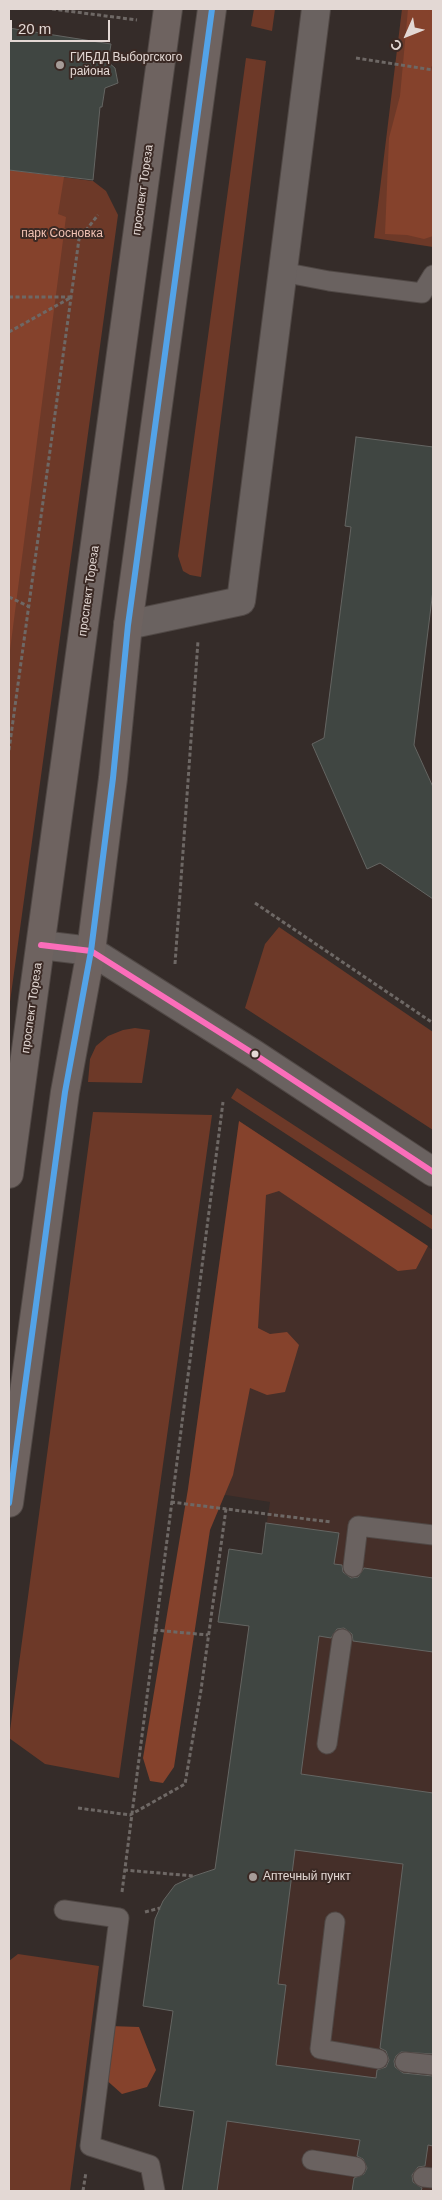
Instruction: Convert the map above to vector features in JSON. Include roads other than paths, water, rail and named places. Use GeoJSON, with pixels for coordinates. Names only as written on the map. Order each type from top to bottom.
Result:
{"type":"FeatureCollection","features":[{"type":"Feature","properties":{"kind":"main road","name":"проспект Тореза"},"geometry":{"type":"LineString","coordinates":[[9,1174],[168,9]]}},
{"type":"Feature","properties":{"kind":"main road"},"geometry":{"type":"LineString","coordinates":[[9,1502],[65,1092],[90,951],[113,778],[128,625],[212,9]]}},
{"type":"Feature","properties":{"kind":"street"},"geometry":{"type":"LineString","coordinates":[[128,625],[241,601],[316,9]]}},
{"type":"Feature","properties":{"kind":"street"},"geometry":{"type":"LineString","coordinates":[[40,945],[90,951],[254,1054],[433,1172]]}},
{"type":"Feature","properties":{"kind":"lane"},"geometry":{"type":"LineString","coordinates":[[282,272],[329,281],[422,293],[433,275]]}},
{"type":"Feature","properties":{"kind":"lane"},"geometry":{"type":"LineString","coordinates":[[352,1567],[358,1526],[433,1535]]}},
{"type":"Feature","properties":{"kind":"lane"},"geometry":{"type":"LineString","coordinates":[[327,1744],[342,1639]]}},
{"type":"Feature","properties":{"kind":"lane"},"geometry":{"type":"LineString","coordinates":[[64,1910],[119,1918],[90,2146],[150,2165],[155,2191]]}},
{"type":"Feature","properties":{"kind":"lane"},"geometry":{"type":"LineString","coordinates":[[335,1922],[320,2049],[378,2059]]}},
{"type":"Feature","properties":{"kind":"lane"},"geometry":{"type":"LineString","coordinates":[[405,2062],[433,2066]]}},
{"type":"Feature","properties":{"kind":"lane"},"geometry":{"type":"LineString","coordinates":[[312,2160],[356,2167]]}},
{"type":"Feature","properties":{"kind":"place","name":"ГИБДД Выборгского района"},"geometry":{"type":"Point","coordinates":[60,65]}},
{"type":"Feature","properties":{"kind":"place","name":"Аптечный пункт"},"geometry":{"type":"Point","coordinates":[253,1877]}},
{"type":"Feature","properties":{"kind":"park label","name":"парк Сосновка"},"geometry":{"type":"Point","coordinates":[62,234]}}]}
